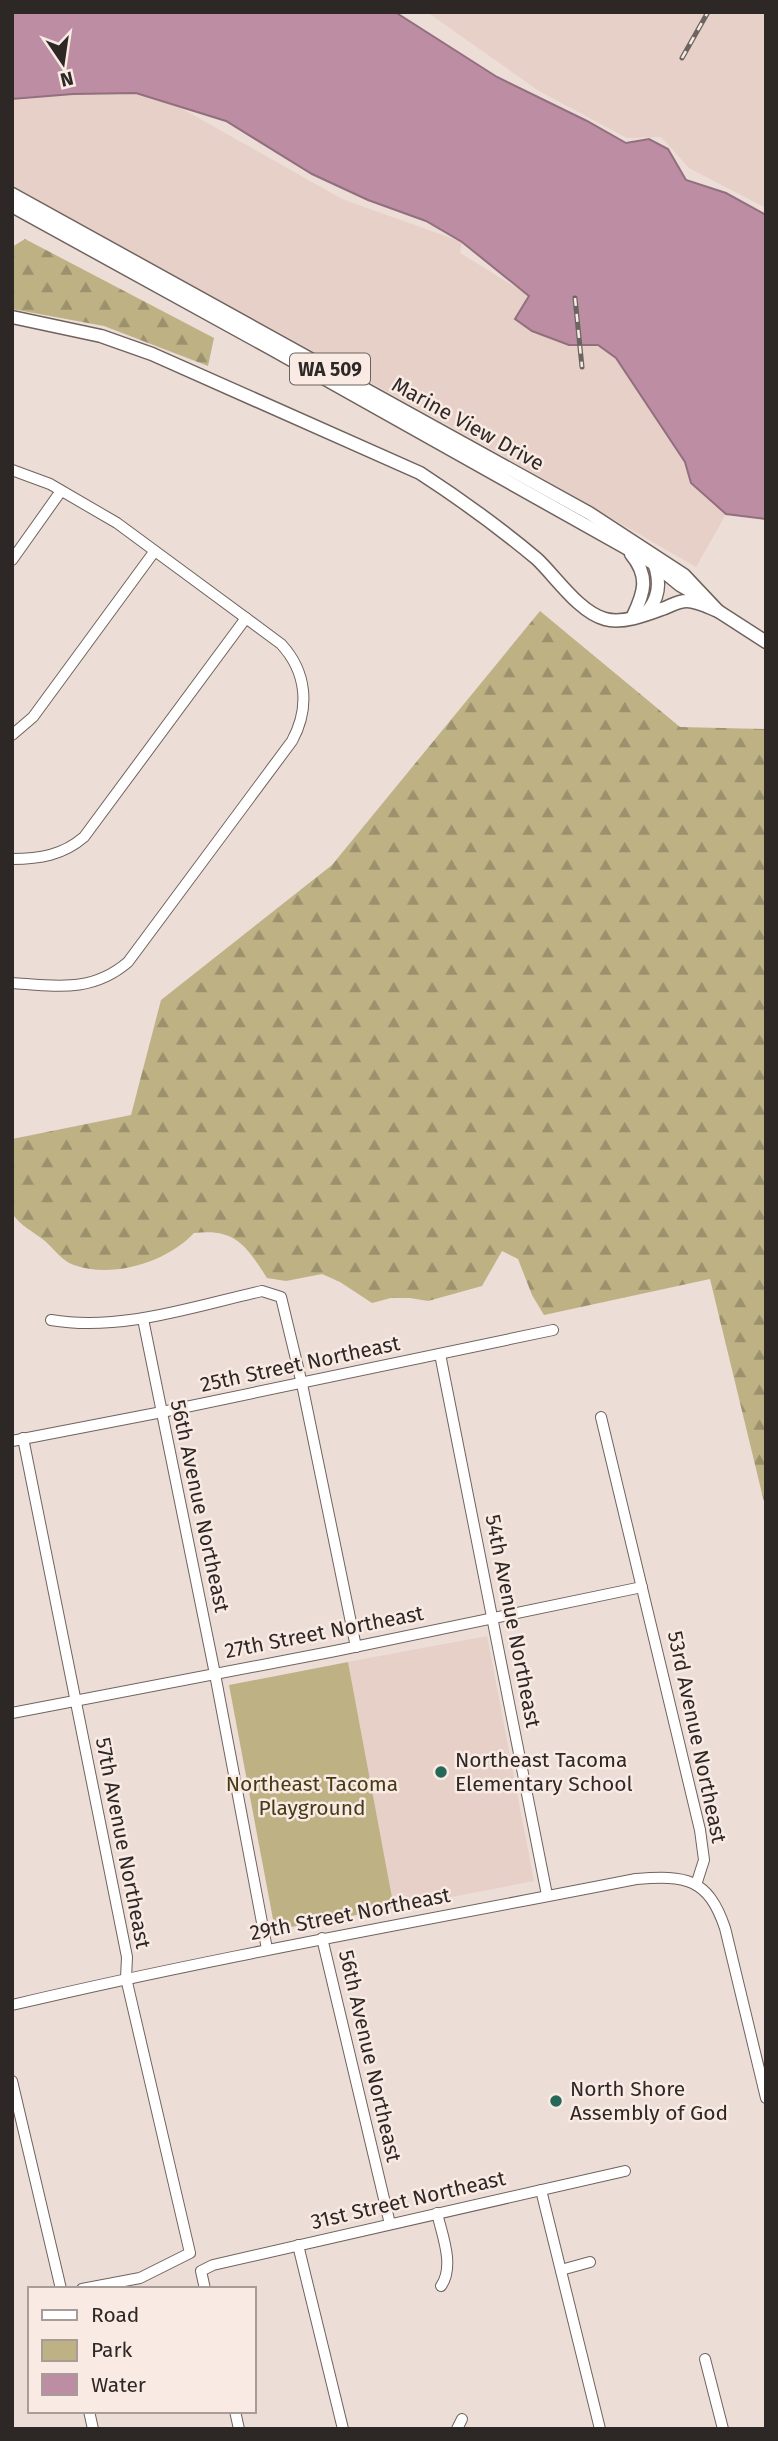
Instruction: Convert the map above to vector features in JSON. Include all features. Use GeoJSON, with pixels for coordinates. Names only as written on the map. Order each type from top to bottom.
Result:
{"type":"FeatureCollection","features":[{"type":"Feature","properties":{"kind":"main road","name":"Marine View Drive"},"geometry":{"type":"LineString","coordinates":[[12,194],[589,513],[684,575],[714,606]]}},
{"type":"Feature","properties":{"kind":"main road","name":"Marine View Drive"},"geometry":{"type":"LineString","coordinates":[[12,206],[653,563],[680,585],[766,642]]}},
{"type":"Feature","properties":{"kind":"main road"},"geometry":{"type":"LineString","coordinates":[[12,317],[101,336],[152,354],[420,473],[454,495],[538,560],[592,614],[612,621],[639,612],[666,608],[673,602],[714,606]]}},
{"type":"Feature","properties":{"kind":"main road"},"geometry":{"type":"LineString","coordinates":[[626,548],[642,571],[643,587],[639,612]]}},
{"type":"Feature","properties":{"kind":"main road"},"geometry":{"type":"LineString","coordinates":[[645,548],[657,572],[658,590]]}},
{"type":"Feature","properties":{"kind":"main road"},"geometry":{"type":"LineString","coordinates":[[639,612],[658,590],[680,585]]}},
{"type":"Feature","properties":{"kind":"street"},"geometry":{"type":"LineString","coordinates":[[12,470],[61,491],[117,523],[281,644],[290,653],[300,675],[304,697],[303,709],[292,741],[128,962],[108,977],[86,984],[62,986],[12,983]]}},
{"type":"Feature","properties":{"kind":"street"},"geometry":{"type":"LineString","coordinates":[[12,560],[61,491]]}},
{"type":"Feature","properties":{"kind":"street"},"geometry":{"type":"LineString","coordinates":[[12,735],[33,717],[154,552]]}},
{"type":"Feature","properties":{"kind":"street"},"geometry":{"type":"LineString","coordinates":[[12,859],[51,856],[85,837],[246,618]]}},
{"type":"Feature","properties":{"kind":"street"},"geometry":{"type":"LineString","coordinates":[[51,1320],[73,1324],[142,1319],[262,1291],[282,1297],[356,1647]]}},
{"type":"Feature","properties":{"kind":"street","name":"56th Avenue Northeast"},"geometry":{"type":"LineString","coordinates":[[142,1319],[215,1674],[267,1949]]}},
{"type":"Feature","properties":{"kind":"street","name":"25th Street Northeast"},"geometry":{"type":"LineString","coordinates":[[12,1441],[302,1384],[553,1330]]}},
{"type":"Feature","properties":{"kind":"street","name":"54th Avenue Northeast"},"geometry":{"type":"LineString","coordinates":[[440,1354],[547,1895]]}},
{"type":"Feature","properties":{"kind":"street","name":"53rd Avenue Northeast"},"geometry":{"type":"LineString","coordinates":[[601,1416],[702,1839],[704,1863],[696,1885]]}},
{"type":"Feature","properties":{"kind":"street","name":"57th Avenue Northeast"},"geometry":{"type":"LineString","coordinates":[[23,1438],[127,1956],[126,1978],[190,2253],[139,2278],[92,2287]]}},
{"type":"Feature","properties":{"kind":"street","name":"27th Street Northeast"},"geometry":{"type":"LineString","coordinates":[[12,1713],[356,1647],[642,1587]]}},
{"type":"Feature","properties":{"kind":"street","name":"29th Street Northeast"},"geometry":{"type":"LineString","coordinates":[[12,2005],[267,1949],[547,1895],[656,1877],[677,1878],[696,1885]]}},
{"type":"Feature","properties":{"kind":"street"},"geometry":{"type":"LineString","coordinates":[[696,1885],[717,1905],[725,1928],[766,2098]]}},
{"type":"Feature","properties":{"kind":"street","name":"56th Avenue Northeast"},"geometry":{"type":"LineString","coordinates":[[322,1938],[390,2224]]}},
{"type":"Feature","properties":{"kind":"street"},"geometry":{"type":"LineString","coordinates":[[12,2081],[61,2287]]}},
{"type":"Feature","properties":{"kind":"street","name":"31st Street Northeast"},"geometry":{"type":"LineString","coordinates":[[205,2287],[201,2271],[213,2265],[625,2171]]}},
{"type":"Feature","properties":{"kind":"street"},"geometry":{"type":"LineString","coordinates":[[541,2190],[600,2429]]}},
{"type":"Feature","properties":{"kind":"street"},"geometry":{"type":"LineString","coordinates":[[437,2213],[448,2268],[441,2286]]}},
{"type":"Feature","properties":{"kind":"street"},"geometry":{"type":"LineString","coordinates":[[298,2245],[343,2429]]}},
{"type":"Feature","properties":{"kind":"street"},"geometry":{"type":"LineString","coordinates":[[561,2270],[590,2263]]}},
{"type":"Feature","properties":{"kind":"street"},"geometry":{"type":"LineString","coordinates":[[705,2359],[723,2429]]}},
{"type":"Feature","properties":{"kind":"shaded area"},"geometry":{"type":"Polygon","coordinates":[[[427,12],[766,12],[766,208],[689,168],[661,137],[627,138],[539,91],[427,12]]]}},
{"type":"Feature","properties":{"kind":"shaded area"},"geometry":{"type":"Polygon","coordinates":[[[136,93],[170,102],[342,199],[462,242],[460,253],[530,296],[515,318],[569,345],[598,345],[616,358],[685,462],[691,483],[726,514],[696,567],[488,447],[12,186],[12,99],[136,93]]]}},
{"type":"Feature","properties":{"kind":"shaded area","name":"Northeast Tacoma Elementary School"},"geometry":{"type":"Polygon","coordinates":[[[487,1636],[534,1881],[394,1908],[348,1662],[487,1636]]]}},
{"type":"Feature","properties":{"kind":"green space"},"geometry":{"type":"Polygon","coordinates":[[[25,239],[214,338],[208,366],[104,326],[12,309],[12,247],[25,239]]]}},
{"type":"Feature","properties":{"kind":"green space"},"geometry":{"type":"Polygon","coordinates":[[[540,611],[680,727],[766,729],[766,1510],[710,1279],[544,1315],[532,1295],[518,1259],[502,1251],[482,1286],[428,1301],[391,1298],[372,1303],[340,1282],[322,1274],[286,1281],[267,1278],[253,1256],[238,1241],[220,1233],[194,1233],[169,1252],[139,1265],[122,1269],[89,1269],[66,1261],[12,1213],[12,1139],[131,1115],[161,1000],[332,865],[540,611]]]}},
{"type":"Feature","properties":{"kind":"green space","name":"Northeast Tacoma Playground"},"geometry":{"type":"Polygon","coordinates":[[[348,1662],[394,1908],[275,1930],[229,1685],[348,1662]]]}},
{"type":"Feature","properties":{"kind":"water"},"geometry":{"type":"Polygon","coordinates":[[[12,12],[395,12],[497,77],[626,143],[649,139],[668,149],[686,180],[726,193],[766,215],[766,519],[726,514],[691,483],[685,462],[616,358],[598,345],[569,345],[532,331],[515,319],[529,296],[462,242],[426,221],[368,200],[312,174],[226,121],[136,93],[12,99],[12,12]]]}},
{"type":"Feature","properties":{"kind":"railway"},"geometry":{"type":"LineString","coordinates":[[682,58],[708,12]]}},
{"type":"Feature","properties":{"kind":"railway"},"geometry":{"type":"LineString","coordinates":[[575,298],[582,367]]}},
{"type":"Feature","properties":{"kind":"place","name":"Northeast Tacoma Elementary School"},"geometry":{"type":"Point","coordinates":[441,1772]}},
{"type":"Feature","properties":{"kind":"place","name":"North Shore Assembly of God"},"geometry":{"type":"Point","coordinates":[556,2101]}}]}
